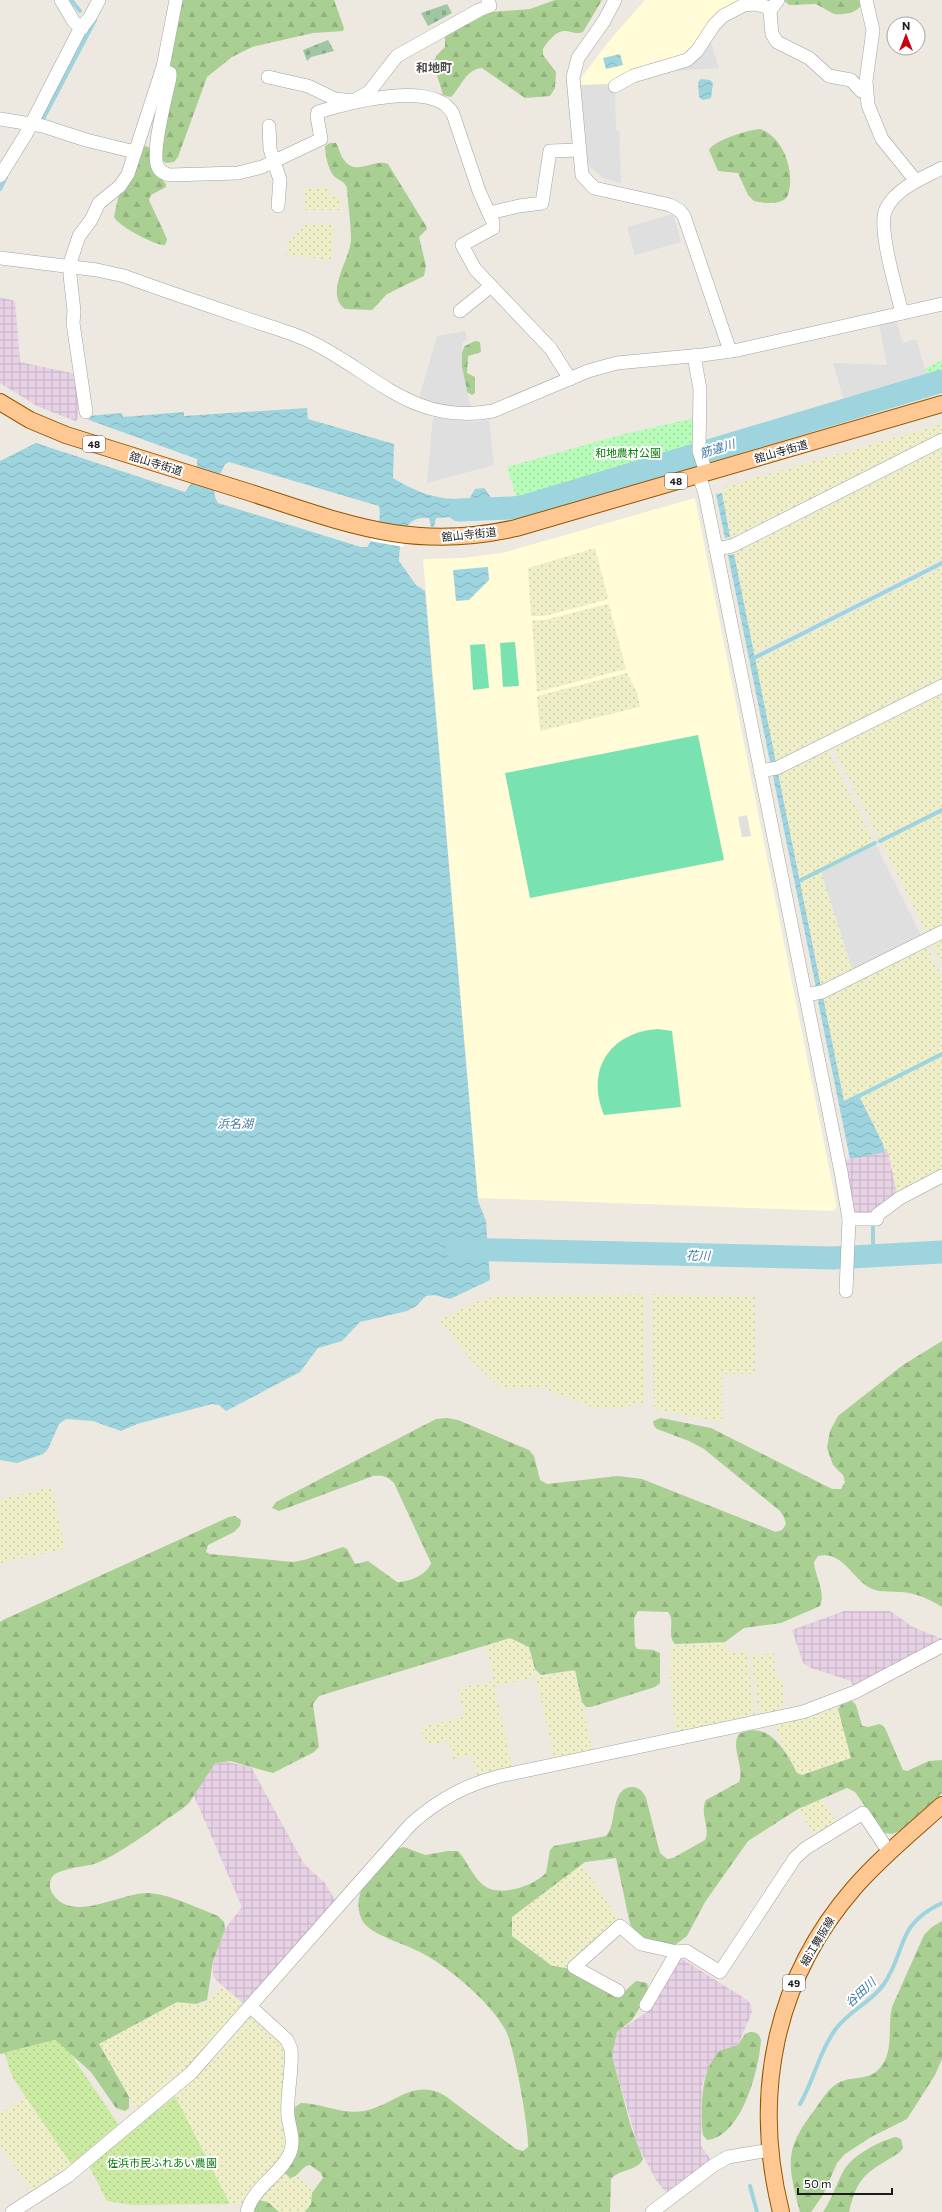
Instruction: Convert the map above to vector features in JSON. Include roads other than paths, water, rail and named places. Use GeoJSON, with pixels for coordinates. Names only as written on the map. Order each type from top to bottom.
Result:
{"type":"FeatureCollection","features":[{"type":"Feature","properties":{"kind":"main road","name":"舘山寺街道"},"geometry":{"type":"LineString","coordinates":[[0,402],[48,428],[374,530],[408,536],[443,538],[498,532],[702,465],[942,404]]}},
{"type":"Feature","properties":{"kind":"main road","name":"細江舞阪線"},"geometry":{"type":"LineString","coordinates":[[781,2212],[770,2150],[768,2106],[771,2066],[779,2028],[792,1990],[808,1954],[829,1920],[854,1888],[889,1852],[942,1805]]}},
{"type":"Feature","properties":{"kind":"street"},"geometry":{"type":"LineString","coordinates":[[61,0],[74,22],[82,28]]}},
{"type":"Feature","properties":{"kind":"street"},"geometry":{"type":"LineString","coordinates":[[0,176],[31,124],[82,28],[99,0]]}},
{"type":"Feature","properties":{"kind":"street"},"geometry":{"type":"LineString","coordinates":[[86,412],[73,323],[70,267],[79,236],[91,220],[99,203],[126,179],[162,70],[176,0]]}},
{"type":"Feature","properties":{"kind":"street"},"geometry":{"type":"LineString","coordinates":[[268,77],[308,86],[335,99],[353,101],[369,92],[397,56],[479,10],[490,6],[488,0]]}},
{"type":"Feature","properties":{"kind":"street"},"geometry":{"type":"LineString","coordinates":[[615,0],[604,21],[578,58],[575,67],[573,87],[582,175],[594,188],[670,205],[679,210],[684,216],[730,351]]}},
{"type":"Feature","properties":{"kind":"street"},"geometry":{"type":"LineString","coordinates":[[770,11],[778,0]]}},
{"type":"Feature","properties":{"kind":"street"},"geometry":{"type":"LineString","coordinates":[[866,0],[873,30],[867,68],[866,91],[868,105],[876,128],[889,149],[916,181]]}},
{"type":"Feature","properties":{"kind":"street"},"geometry":{"type":"LineString","coordinates":[[615,86],[633,76],[687,60],[697,51],[714,25],[733,10],[755,4],[767,7],[770,11],[772,34],[777,42],[809,58],[829,76],[851,80],[861,91],[866,91]]}},
{"type":"Feature","properties":{"kind":"street"},"geometry":{"type":"LineString","coordinates":[[162,70],[170,73],[156,151],[158,169],[163,173],[232,174],[262,166],[321,139],[317,116],[318,112],[353,101],[399,95],[436,100],[447,106],[454,117],[479,191],[493,222],[493,228],[462,245],[471,264],[551,349],[570,379]]}},
{"type":"Feature","properties":{"kind":"street"},"geometry":{"type":"LineString","coordinates":[[0,119],[43,126],[86,140],[135,152]]}},
{"type":"Feature","properties":{"kind":"street"},"geometry":{"type":"LineString","coordinates":[[269,126],[270,149],[280,180],[278,206]]}},
{"type":"Feature","properties":{"kind":"street"},"geometry":{"type":"LineString","coordinates":[[489,213],[519,206],[542,203],[550,151],[579,150]]}},
{"type":"Feature","properties":{"kind":"street"},"geometry":{"type":"LineString","coordinates":[[902,313],[882,222],[883,215],[890,202],[916,181],[940,174]]}},
{"type":"Feature","properties":{"kind":"street"},"geometry":{"type":"LineString","coordinates":[[0,258],[120,275],[315,344],[396,394],[439,410],[470,413],[493,411],[570,379],[617,363],[730,351],[942,304]]}},
{"type":"Feature","properties":{"kind":"street"},"geometry":{"type":"LineString","coordinates":[[460,311],[491,286]]}},
{"type":"Feature","properties":{"kind":"street"},"geometry":{"type":"LineString","coordinates":[[694,356],[700,389],[702,465],[716,549],[806,995],[841,1172],[849,1221],[846,1291]]}},
{"type":"Feature","properties":{"kind":"street"},"geometry":{"type":"LineString","coordinates":[[716,549],[732,546],[942,440]]}},
{"type":"Feature","properties":{"kind":"street"},"geometry":{"type":"LineString","coordinates":[[760,772],[777,768],[942,686]]}},
{"type":"Feature","properties":{"kind":"street"},"geometry":{"type":"LineString","coordinates":[[806,995],[822,992],[942,932]]}},
{"type":"Feature","properties":{"kind":"street"},"geometry":{"type":"LineString","coordinates":[[849,1221],[877,1219],[877,1215],[900,1198],[942,1176]]}},
{"type":"Feature","properties":{"kind":"street"},"geometry":{"type":"LineString","coordinates":[[12,2212],[62,2180],[179,2085],[204,2061],[411,1824],[426,1810],[449,1795],[480,1781],[500,1776],[803,1712],[855,1692],[942,1646]]}},
{"type":"Feature","properties":{"kind":"street"},"geometry":{"type":"LineString","coordinates":[[618,1991],[574,1967],[620,1926],[641,1944],[678,1952],[686,1951],[720,1972],[800,1852],[864,1813],[889,1852]]}},
{"type":"Feature","properties":{"kind":"street"},"geometry":{"type":"LineString","coordinates":[[646,2005],[678,1952]]}},
{"type":"Feature","properties":{"kind":"street"},"geometry":{"type":"LineString","coordinates":[[247,2212],[252,2200],[290,2154],[292,2144],[288,2115],[291,2049],[287,2040],[251,2007]]}},
{"type":"Feature","properties":{"kind":"street"},"geometry":{"type":"LineString","coordinates":[[652,2212],[714,2165],[728,2157],[770,2150]]}},
{"type":"Feature","properties":{"kind":"water"},"geometry":{"type":"Polygon","coordinates":[[[620,54],[623,65],[606,69],[603,58],[620,54]]]}},
{"type":"Feature","properties":{"kind":"water"},"geometry":{"type":"Polygon","coordinates":[[[701,79],[710,80],[713,83],[711,98],[703,100],[699,97],[698,82],[701,79]]]}},
{"type":"Feature","properties":{"kind":"water","name":"浜名湖"},"geometry":{"type":"Polygon","coordinates":[[[307,408],[308,419],[394,444],[393,478],[420,492],[438,497],[469,499],[475,489],[484,488],[490,496],[490,515],[436,518],[434,527],[431,527],[429,518],[413,520],[408,525],[402,537],[399,561],[416,585],[425,591],[478,1201],[486,1221],[490,1280],[450,1299],[434,1295],[426,1296],[415,1307],[407,1311],[360,1322],[342,1341],[318,1348],[300,1372],[226,1411],[219,1405],[212,1404],[137,1424],[121,1431],[93,1421],[66,1419],[59,1424],[48,1449],[43,1454],[17,1463],[0,1460],[0,461],[36,443],[185,492],[194,477],[197,468],[197,459],[89,420],[88,416],[122,413],[123,417],[184,412],[184,416],[307,408]],[[229,462],[225,464],[216,484],[214,493],[218,503],[361,547],[367,547],[376,533],[380,517],[379,506],[229,462]]]}},
{"type":"Feature","properties":{"kind":"water"},"geometry":{"type":"Polygon","coordinates":[[[722,493],[730,537],[725,538],[716,494],[722,493]]]}},
{"type":"Feature","properties":{"kind":"water"},"geometry":{"type":"Polygon","coordinates":[[[734,554],[776,763],[770,762],[728,555],[734,554]]]}},
{"type":"Feature","properties":{"kind":"water"},"geometry":{"type":"Polygon","coordinates":[[[488,567],[489,580],[469,600],[456,601],[453,570],[488,567]]]}},
{"type":"Feature","properties":{"kind":"water"},"geometry":{"type":"Polygon","coordinates":[[[778,773],[821,987],[816,987],[773,776],[778,773]]]}},
{"type":"Feature","properties":{"kind":"water"},"geometry":{"type":"Polygon","coordinates":[[[823,997],[844,1101],[860,1093],[862,1096],[860,1098],[883,1144],[885,1152],[850,1159],[818,1001],[823,997]]]}},
{"type":"Feature","properties":{"kind":"waterway"},"geometry":{"type":"LineString","coordinates":[[71,0],[80,11]]}},
{"type":"Feature","properties":{"kind":"waterway"},"geometry":{"type":"LineString","coordinates":[[43,119],[95,20]]}},
{"type":"Feature","properties":{"kind":"waterway"},"geometry":{"type":"LineString","coordinates":[[0,189],[6,177]]}},
{"type":"Feature","properties":{"kind":"waterway","name":"筋違川"},"geometry":{"type":"LineString","coordinates":[[459,510],[512,508],[525,506],[942,381]]}},
{"type":"Feature","properties":{"kind":"waterway"},"geometry":{"type":"LineString","coordinates":[[752,659],[942,563]]}},
{"type":"Feature","properties":{"kind":"waterway"},"geometry":{"type":"LineString","coordinates":[[880,841],[942,810]]}},
{"type":"Feature","properties":{"kind":"waterway"},"geometry":{"type":"LineString","coordinates":[[797,882],[875,843]]}},
{"type":"Feature","properties":{"kind":"waterway"},"geometry":{"type":"LineString","coordinates":[[857,1097],[942,1054]]}},
{"type":"Feature","properties":{"kind":"waterway"},"geometry":{"type":"LineString","coordinates":[[873,1224],[873,1257]]}},
{"type":"Feature","properties":{"kind":"waterway","name":"花川"},"geometry":{"type":"LineString","coordinates":[[457,1249],[833,1258],[942,1252]]}},
{"type":"Feature","properties":{"kind":"waterway","name":"谷田川"},"geometry":{"type":"LineString","coordinates":[[800,2104],[825,2047],[835,2030],[846,2017],[879,1991],[891,1972],[909,1929],[916,1920],[927,1911],[942,1903]]}},
{"type":"Feature","properties":{"kind":"waterway","name":"谷田川"},"geometry":{"type":"LineString","coordinates":[[750,2186],[757,2212]]}},
{"type":"Feature","properties":{"kind":"district","name":"和地町"},"geometry":{"type":"Point","coordinates":[434,67]}},
{"type":"Feature","properties":{"kind":"park label","name":"和地農村公園"},"geometry":{"type":"Point","coordinates":[628,452]}},
{"type":"Feature","properties":{"kind":"park label","name":"佐浜市民ふれあい農園"},"geometry":{"type":"Point","coordinates":[162,2162]}}]}
